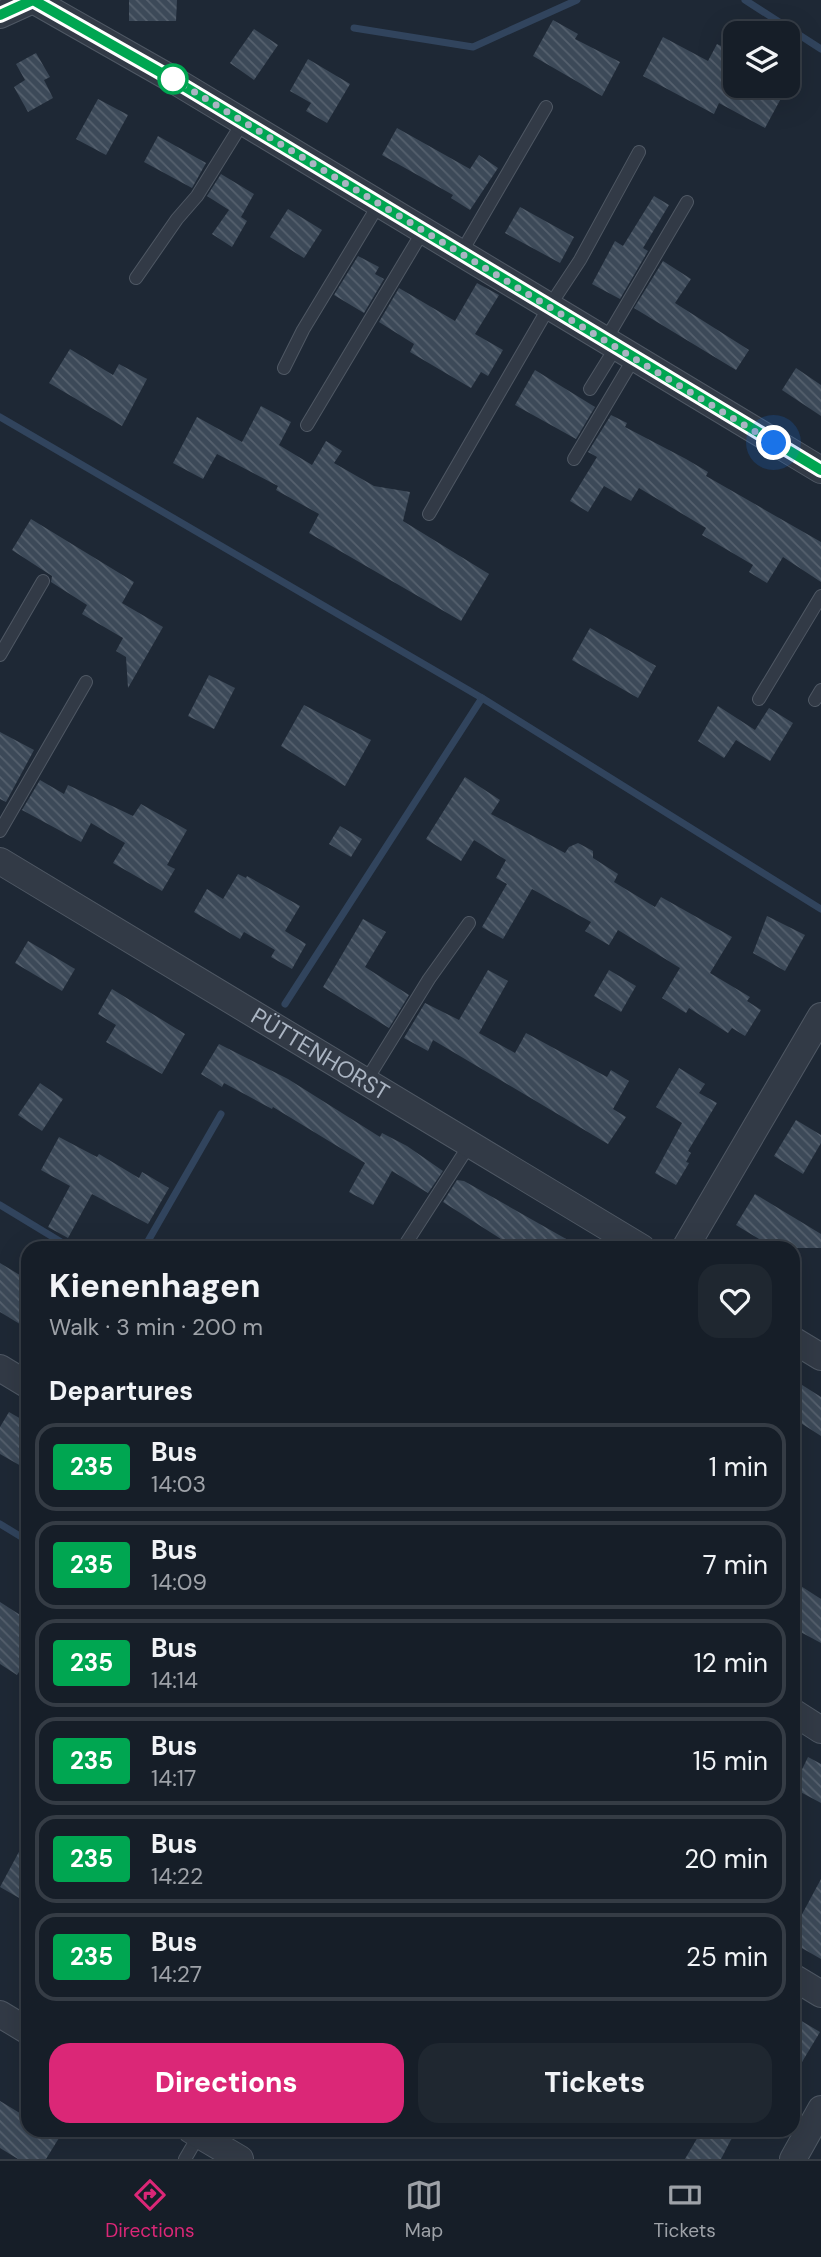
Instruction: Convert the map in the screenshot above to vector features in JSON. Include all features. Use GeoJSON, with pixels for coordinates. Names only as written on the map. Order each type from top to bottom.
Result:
{"type":"FeatureCollection","features":[{"type":"Feature","properties":{"kind":"street"},"geometry":{"type":"LineString","coordinates":[[0,15],[33,0],[243,122],[821,470]]}},
{"type":"Feature","properties":{"kind":"street","name":"PÜTTENHORST"},"geometry":{"type":"LineString","coordinates":[[0,861],[630,1241]]}},
{"type":"Feature","properties":{"kind":"street"},"geometry":{"type":"LineString","coordinates":[[689,1241],[821,1016]]}},
{"type":"Feature","properties":{"kind":"street"},"geometry":{"type":"LineString","coordinates":[[800,1344],[821,1357]]}},
{"type":"Feature","properties":{"kind":"street"},"geometry":{"type":"LineString","coordinates":[[0,1368],[21,1381]]}},
{"type":"Feature","properties":{"kind":"street"},"geometry":{"type":"LineString","coordinates":[[800,1716],[821,1730]]}},
{"type":"Feature","properties":{"kind":"street"},"geometry":{"type":"LineString","coordinates":[[800,1981],[821,1994]]}},
{"type":"Feature","properties":{"kind":"street"},"geometry":{"type":"LineString","coordinates":[[0,2014],[21,2027]]}},
{"type":"Feature","properties":{"kind":"street"},"geometry":{"type":"LineString","coordinates":[[793,2159],[821,2109]]}},
{"type":"Feature","properties":{"kind":"street"},"geometry":{"type":"LineString","coordinates":[[203,2137],[240,2159]]}},
{"type":"Feature","properties":{"kind":"lane"},"geometry":{"type":"LineString","coordinates":[[461,253],[546,107]]}},
{"type":"Feature","properties":{"kind":"lane"},"geometry":{"type":"LineString","coordinates":[[136,278],[177,219],[197,196],[243,122]]}},
{"type":"Feature","properties":{"kind":"lane"},"geometry":{"type":"LineString","coordinates":[[429,514],[549,307],[580,260],[639,152]]}},
{"type":"Feature","properties":{"kind":"lane"},"geometry":{"type":"LineString","coordinates":[[574,459],[618,349],[687,202]]}},
{"type":"Feature","properties":{"kind":"lane"},"geometry":{"type":"LineString","coordinates":[[284,368],[303,330],[379,204]]}},
{"type":"Feature","properties":{"kind":"lane"},"geometry":{"type":"LineString","coordinates":[[307,425],[423,231]]}},
{"type":"Feature","properties":{"kind":"lane"},"geometry":{"type":"LineString","coordinates":[[590,389],[618,349]]}},
{"type":"Feature","properties":{"kind":"lane"},"geometry":{"type":"LineString","coordinates":[[0,655],[43,581]]}},
{"type":"Feature","properties":{"kind":"lane"},"geometry":{"type":"LineString","coordinates":[[759,699],[821,596]]}},
{"type":"Feature","properties":{"kind":"lane"},"geometry":{"type":"LineString","coordinates":[[0,831],[86,682]]}},
{"type":"Feature","properties":{"kind":"lane"},"geometry":{"type":"LineString","coordinates":[[366,1080],[429,979],[469,923]]}},
{"type":"Feature","properties":{"kind":"lane"},"geometry":{"type":"LineString","coordinates":[[408,1241],[470,1144]]}},
{"type":"Feature","properties":{"kind":"lane"},"geometry":{"type":"LineString","coordinates":[[185,2159],[193,2137]]}},
{"type":"Feature","properties":{"kind":"building"},"geometry":{"type":"Polygon","coordinates":[[[129,0],[177,0],[176,21],[129,21],[129,0]]]}},
{"type":"Feature","properties":{"kind":"building"},"geometry":{"type":"Polygon","coordinates":[[[553,20],[578,34],[575,39],[620,62],[602,96],[533,56],[553,20]]]}},
{"type":"Feature","properties":{"kind":"building"},"geometry":{"type":"Polygon","coordinates":[[[254,29],[278,45],[254,80],[230,63],[254,29]]]}},
{"type":"Feature","properties":{"kind":"building"},"geometry":{"type":"Polygon","coordinates":[[[663,37],[708,61],[717,44],[723,47],[723,98],[781,98],[765,128],[719,103],[714,114],[643,76],[663,37]]]}},
{"type":"Feature","properties":{"kind":"building"},"geometry":{"type":"Polygon","coordinates":[[[36,53],[50,77],[44,80],[53,98],[28,112],[14,87],[25,80],[16,64],[36,53]]]}},
{"type":"Feature","properties":{"kind":"building"},"geometry":{"type":"Polygon","coordinates":[[[308,59],[350,84],[327,123],[306,111],[311,103],[290,91],[308,59]]]}},
{"type":"Feature","properties":{"kind":"building"},"geometry":{"type":"Polygon","coordinates":[[[98,99],[128,115],[106,155],[76,139],[98,99]]]}},
{"type":"Feature","properties":{"kind":"building"},"geometry":{"type":"Polygon","coordinates":[[[397,128],[470,169],[479,155],[498,168],[470,210],[451,198],[453,195],[382,155],[397,128]]]}},
{"type":"Feature","properties":{"kind":"building"},"geometry":{"type":"Polygon","coordinates":[[[158,136],[206,163],[192,188],[144,162],[158,136]]]}},
{"type":"Feature","properties":{"kind":"building"},"geometry":{"type":"Polygon","coordinates":[[[221,174],[254,194],[241,217],[247,221],[232,247],[212,234],[229,210],[207,196],[221,174]]]}},
{"type":"Feature","properties":{"kind":"building"},"geometry":{"type":"Polygon","coordinates":[[[654,196],[669,205],[643,248],[648,251],[620,299],[592,284],[615,241],[623,246],[654,196]]]}},
{"type":"Feature","properties":{"kind":"building"},"geometry":{"type":"Polygon","coordinates":[[[520,207],[574,237],[560,263],[505,233],[520,207]]]}},
{"type":"Feature","properties":{"kind":"building"},"geometry":{"type":"Polygon","coordinates":[[[288,209],[322,230],[304,258],[270,237],[288,209]]]}},
{"type":"Feature","properties":{"kind":"building"},"geometry":{"type":"Polygon","coordinates":[[[358,256],[379,267],[375,274],[384,279],[364,313],[334,295],[358,256]]]}},
{"type":"Feature","properties":{"kind":"building"},"geometry":{"type":"Polygon","coordinates":[[[663,261],[691,279],[675,303],[749,350],[736,370],[634,308],[663,261]]]}},
{"type":"Feature","properties":{"kind":"building"},"geometry":{"type":"Polygon","coordinates":[[[477,283],[499,295],[475,334],[503,350],[488,376],[481,372],[471,388],[410,352],[414,344],[379,322],[399,288],[455,321],[477,283]]]}},
{"type":"Feature","properties":{"kind":"building"},"geometry":{"type":"Polygon","coordinates":[[[70,349],[113,375],[119,364],[147,379],[122,426],[49,383],[70,349]]]}},
{"type":"Feature","properties":{"kind":"building"},"geometry":{"type":"Polygon","coordinates":[[[796,368],[821,385],[821,416],[782,390],[796,368]]]}},
{"type":"Feature","properties":{"kind":"building"},"geometry":{"type":"Polygon","coordinates":[[[535,370],[595,407],[576,439],[515,405],[535,370]]]}},
{"type":"Feature","properties":{"kind":"building"},"geometry":{"type":"Polygon","coordinates":[[[261,406],[291,422],[279,445],[312,465],[326,441],[342,451],[334,463],[374,486],[410,492],[403,521],[489,574],[461,621],[309,533],[319,514],[276,490],[278,486],[217,454],[203,479],[173,463],[197,417],[242,442],[261,406]]]}},
{"type":"Feature","properties":{"kind":"building"},"geometry":{"type":"Polygon","coordinates":[[[611,415],[627,423],[625,427],[708,472],[706,476],[821,542],[821,582],[783,557],[767,583],[749,572],[753,565],[702,535],[706,528],[639,488],[631,501],[604,486],[588,512],[570,501],[597,457],[588,452],[611,415]]]}},
{"type":"Feature","properties":{"kind":"building"},"geometry":{"type":"Polygon","coordinates":[[[31,519],[134,582],[122,603],[163,627],[128,688],[126,657],[116,651],[123,638],[82,614],[87,605],[51,582],[52,576],[12,550],[31,519]]]}},
{"type":"Feature","properties":{"kind":"building"},"geometry":{"type":"Polygon","coordinates":[[[590,628],[656,666],[638,698],[572,660],[590,628]]]}},
{"type":"Feature","properties":{"kind":"building"},"geometry":{"type":"Polygon","coordinates":[[[209,675],[235,688],[214,729],[188,716],[209,675]]]}},
{"type":"Feature","properties":{"kind":"building"},"geometry":{"type":"Polygon","coordinates":[[[304,705],[371,740],[345,786],[281,746],[304,705]]]}},
{"type":"Feature","properties":{"kind":"building"},"geometry":{"type":"Polygon","coordinates":[[[718,706],[755,730],[769,708],[793,723],[770,761],[736,740],[724,758],[698,741],[718,706]]]}},
{"type":"Feature","properties":{"kind":"building"},"geometry":{"type":"Polygon","coordinates":[[[0,732],[34,750],[6,802],[0,799],[0,732]]]}},
{"type":"Feature","properties":{"kind":"building"},"geometry":{"type":"Polygon","coordinates":[[[465,777],[500,800],[491,814],[565,853],[569,847],[578,843],[593,851],[593,858],[618,874],[614,882],[655,907],[661,897],[732,937],[710,973],[750,997],[747,1001],[761,1010],[745,1036],[732,1028],[728,1033],[689,1008],[686,1013],[662,998],[680,968],[618,930],[609,945],[585,931],[591,922],[532,889],[503,939],[482,927],[507,884],[496,878],[506,860],[474,840],[461,861],[426,839],[465,777]]]}},
{"type":"Feature","properties":{"kind":"building"},"geometry":{"type":"Polygon","coordinates":[[[40,780],[64,794],[68,785],[133,816],[141,804],[187,830],[167,865],[175,869],[162,891],[113,863],[125,843],[91,823],[81,842],[22,810],[40,780]]]}},
{"type":"Feature","properties":{"kind":"building"},"geometry":{"type":"Polygon","coordinates":[[[340,826],[362,839],[351,857],[329,844],[340,826]]]}},
{"type":"Feature","properties":{"kind":"building"},"geometry":{"type":"Polygon","coordinates":[[[238,874],[246,878],[247,876],[300,906],[285,931],[306,944],[292,969],[271,957],[275,950],[244,932],[240,939],[194,912],[207,889],[223,899],[238,874]]]}},
{"type":"Feature","properties":{"kind":"building"},"geometry":{"type":"Polygon","coordinates":[[[767,916],[805,935],[785,971],[753,953],[767,916]]]}},
{"type":"Feature","properties":{"kind":"building"},"geometry":{"type":"Polygon","coordinates":[[[363,919],[386,932],[365,967],[409,995],[389,1028],[323,987],[363,919]]]}},
{"type":"Feature","properties":{"kind":"building"},"geometry":{"type":"Polygon","coordinates":[[[28,941],[75,969],[62,991],[15,963],[28,941]]]}},
{"type":"Feature","properties":{"kind":"building"},"geometry":{"type":"Polygon","coordinates":[[[488,970],[508,981],[479,1033],[515,1053],[526,1033],[607,1077],[611,1070],[629,1081],[613,1109],[626,1117],[608,1144],[433,1040],[428,1051],[404,1038],[425,1003],[459,1020],[488,970]]]}},
{"type":"Feature","properties":{"kind":"building"},"geometry":{"type":"Polygon","coordinates":[[[609,970],[636,986],[621,1012],[594,996],[609,970]]]}},
{"type":"Feature","properties":{"kind":"building"},"geometry":{"type":"Polygon","coordinates":[[[112,989],[185,1034],[162,1074],[106,1042],[116,1025],[98,1014],[112,989]]]}},
{"type":"Feature","properties":{"kind":"building"},"geometry":{"type":"Polygon","coordinates":[[[219,1044],[288,1079],[380,1137],[382,1133],[407,1146],[443,1171],[428,1193],[392,1171],[373,1205],[349,1192],[365,1163],[273,1107],[272,1109],[224,1083],[222,1087],[201,1074],[219,1044]]]}},
{"type":"Feature","properties":{"kind":"building"},"geometry":{"type":"Polygon","coordinates":[[[679,1068],[705,1084],[699,1093],[717,1103],[688,1151],[691,1153],[686,1162],[689,1163],[676,1185],[655,1173],[682,1123],[656,1107],[679,1068]]]}},
{"type":"Feature","properties":{"kind":"building"},"geometry":{"type":"Polygon","coordinates":[[[40,1083],[63,1099],[42,1131],[18,1115],[40,1083]]]}},
{"type":"Feature","properties":{"kind":"building"},"geometry":{"type":"Polygon","coordinates":[[[796,1120],[821,1135],[821,1143],[803,1174],[774,1156],[796,1120]]]}},
{"type":"Feature","properties":{"kind":"building"},"geometry":{"type":"Polygon","coordinates":[[[59,1137],[97,1157],[99,1154],[139,1178],[142,1172],[169,1188],[148,1224],[92,1194],[68,1238],[48,1227],[70,1186],[41,1170],[59,1137]]]}},
{"type":"Feature","properties":{"kind":"building"},"geometry":{"type":"Polygon","coordinates":[[[457,1180],[464,1181],[570,1241],[504,1241],[443,1202],[457,1180]]]}},
{"type":"Feature","properties":{"kind":"building"},"geometry":{"type":"Polygon","coordinates":[[[755,1194],[821,1234],[821,1248],[800,1248],[800,1241],[762,1241],[736,1225],[755,1194]]]}},
{"type":"Feature","properties":{"kind":"building"},"geometry":{"type":"Polygon","coordinates":[[[0,1263],[21,1276],[21,1325],[0,1312],[0,1263]]]}},
{"type":"Feature","properties":{"kind":"building"},"geometry":{"type":"Polygon","coordinates":[[[800,1384],[821,1397],[821,1436],[800,1422],[800,1384]]]}},
{"type":"Feature","properties":{"kind":"building"},"geometry":{"type":"Polygon","coordinates":[[[9,1412],[21,1419],[21,1466],[0,1454],[0,1427],[9,1412]]]}},
{"type":"Feature","properties":{"kind":"building"},"geometry":{"type":"Polygon","coordinates":[[[800,1586],[821,1599],[821,1643],[800,1632],[800,1586]]]}},
{"type":"Feature","properties":{"kind":"building"},"geometry":{"type":"Polygon","coordinates":[[[0,1602],[21,1616],[21,1669],[17,1675],[0,1664],[0,1602]]]}},
{"type":"Feature","properties":{"kind":"building"},"geometry":{"type":"Polygon","coordinates":[[[808,1757],[821,1764],[821,1803],[800,1792],[800,1774],[808,1757]]]}},
{"type":"Feature","properties":{"kind":"building"},"geometry":{"type":"Polygon","coordinates":[[[21,1848],[21,1899],[0,1887],[21,1848]]]}},
{"type":"Feature","properties":{"kind":"building"},"geometry":{"type":"Polygon","coordinates":[[[821,1879],[821,1959],[800,1947],[800,1918],[821,1879]]]}},
{"type":"Feature","properties":{"kind":"building"},"geometry":{"type":"Polygon","coordinates":[[[800,2020],[820,2032],[800,2065],[800,2020]]]}},
{"type":"Feature","properties":{"kind":"building"},"geometry":{"type":"Polygon","coordinates":[[[0,2101],[21,2114],[21,2137],[60,2137],[46,2159],[18,2159],[0,2148],[0,2101]]]}},
{"type":"Feature","properties":{"kind":"building"},"geometry":{"type":"Polygon","coordinates":[[[698,2137],[732,2137],[721,2159],[685,2159],[698,2137]]]}},
{"type":"Feature","properties":{"kind":"waterway"},"geometry":{"type":"LineString","coordinates":[[354,28],[473,47],[577,0]]}},
{"type":"Feature","properties":{"kind":"waterway"},"geometry":{"type":"LineString","coordinates":[[745,0],[821,49]]}},
{"type":"Feature","properties":{"kind":"waterway"},"geometry":{"type":"LineString","coordinates":[[0,417],[482,698],[285,1004]]}},
{"type":"Feature","properties":{"kind":"waterway"},"geometry":{"type":"LineString","coordinates":[[482,698],[821,909]]}},
{"type":"Feature","properties":{"kind":"waterway"},"geometry":{"type":"LineString","coordinates":[[148,1241],[221,1114]]}},
{"type":"Feature","properties":{"kind":"waterway"},"geometry":{"type":"LineString","coordinates":[[0,1205],[59,1241]]}},
{"type":"Feature","properties":{"kind":"waterway"},"geometry":{"type":"LineString","coordinates":[[0,1524],[21,1537]]}},
{"type":"Feature","properties":{"kind":"bus line","name":"235"},"geometry":{"type":"LineString","coordinates":[[0,15],[33,0],[172,79],[821,470]]}},
{"type":"Feature","properties":{"kind":"route"},"geometry":{"type":"LineString","coordinates":[[173,79],[774,443]]}}]}
